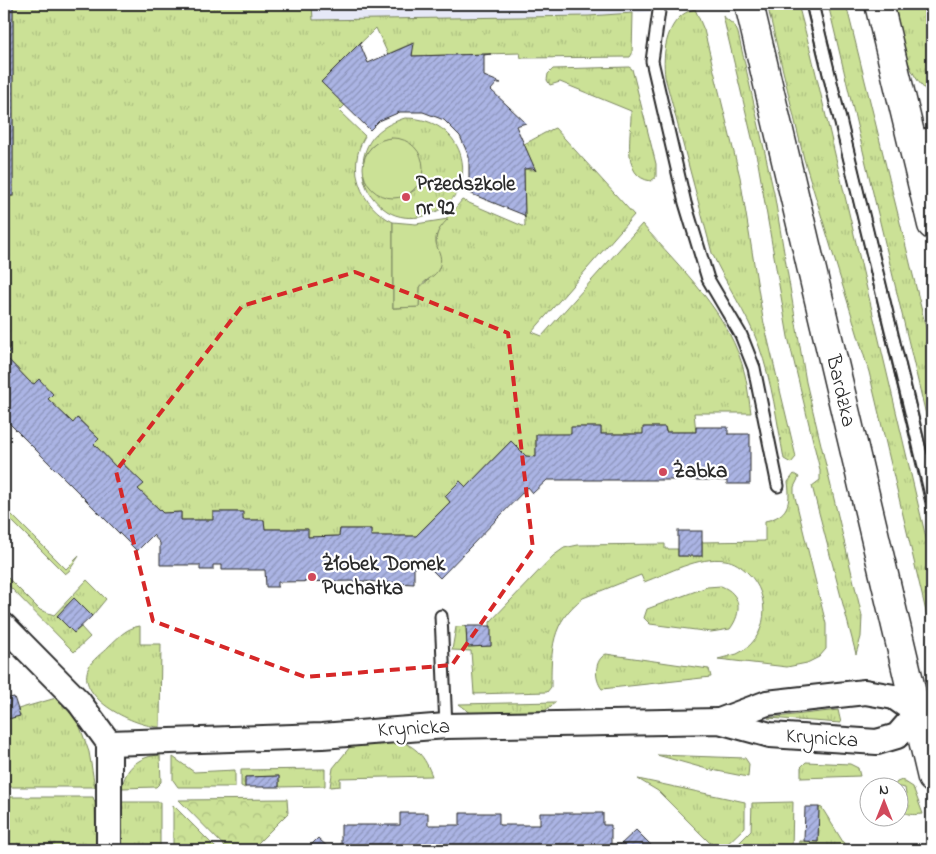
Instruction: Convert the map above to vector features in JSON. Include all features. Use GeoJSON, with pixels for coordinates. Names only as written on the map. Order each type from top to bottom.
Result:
{"type":"FeatureCollection","features":[{"type":"Feature","properties":{"kind":"main road","name":"Bardzka"},"geometry":{"type":"LineString","coordinates":[[749,4],[925,712],[932,778]]}},
{"type":"Feature","properties":{"kind":"main road"},"geometry":{"type":"LineString","coordinates":[[879,4],[922,136],[932,225]]}},
{"type":"Feature","properties":{"kind":"street"},"geometry":{"type":"LineString","coordinates":[[4,626],[79,702],[109,743],[109,850]]}},
{"type":"Feature","properties":{"kind":"street","name":"Krynicka"},"geometry":{"type":"LineString","coordinates":[[109,743],[322,736],[446,726],[719,720],[770,735],[878,742],[898,736],[925,712],[894,697],[865,692],[767,703],[719,720]]}},
{"type":"Feature","properties":{"kind":"lane"},"geometry":{"type":"LineString","coordinates":[[660,4],[652,61],[685,203],[708,279],[742,335],[754,368],[778,486]]}},
{"type":"Feature","properties":{"kind":"lane"},"geometry":{"type":"LineString","coordinates":[[812,4],[932,499]]}},
{"type":"Feature","properties":{"kind":"lane"},"geometry":{"type":"LineString","coordinates":[[441,616],[446,726]]}},
{"type":"Feature","properties":{"kind":"highlighted area"},"geometry":{"type":"Polygon","coordinates":[[[355,272],[508,333],[533,549],[452,665],[305,677],[153,621],[116,471],[242,306],[355,272]]]}},
{"type":"Feature","properties":{"kind":"shaded area"},"geometry":{"type":"Polygon","coordinates":[[[312,4],[694,4],[695,8],[590,16],[313,20],[312,4]]]}},
{"type":"Feature","properties":{"kind":"green space"},"geometry":{"type":"Polygon","coordinates":[[[13,4],[312,4],[313,20],[589,16],[633,13],[632,54],[630,57],[521,58],[520,53],[412,56],[413,43],[388,54],[376,28],[321,82],[345,105],[339,111],[365,136],[359,148],[357,161],[360,185],[372,206],[393,222],[393,308],[419,307],[420,287],[428,280],[439,255],[436,239],[438,232],[445,219],[462,200],[525,227],[524,169],[535,170],[524,144],[555,128],[634,215],[532,332],[542,336],[642,224],[688,275],[717,312],[738,353],[745,375],[751,413],[694,413],[696,432],[666,432],[665,427],[644,427],[643,434],[601,434],[601,427],[572,427],[571,434],[536,435],[536,457],[526,456],[511,441],[466,487],[460,481],[450,502],[416,536],[371,536],[371,529],[340,529],[339,536],[308,537],[307,529],[265,529],[264,520],[243,520],[242,512],[213,512],[213,520],[181,520],[181,512],[163,513],[138,489],[143,484],[122,462],[116,467],[94,444],[99,439],[78,418],[73,423],[48,399],[53,394],[39,380],[34,384],[30,382],[5,356],[10,351],[4,344],[4,196],[13,196],[13,4]]]}},
{"type":"Feature","properties":{"kind":"green space"},"geometry":{"type":"Polygon","coordinates":[[[767,4],[798,4],[811,53],[932,563],[932,629],[928,620],[869,372],[804,159],[767,4]]]}},
{"type":"Feature","properties":{"kind":"green space"},"geometry":{"type":"Polygon","coordinates":[[[828,4],[846,4],[932,352],[932,440],[828,4]]]}},
{"type":"Feature","properties":{"kind":"green space"},"geometry":{"type":"Polygon","coordinates":[[[895,4],[922,4],[932,45],[932,96],[915,77],[905,54],[895,4]]]}},
{"type":"Feature","properties":{"kind":"green space"},"geometry":{"type":"Polygon","coordinates":[[[695,9],[704,30],[740,177],[763,319],[796,457],[791,463],[784,459],[771,388],[759,346],[749,322],[712,253],[665,77],[664,57],[672,27],[685,13],[695,9]]]}},
{"type":"Feature","properties":{"kind":"green space"},"geometry":{"type":"Polygon","coordinates":[[[723,16],[735,26],[738,33],[774,193],[806,382],[862,616],[861,637],[856,654],[812,486],[820,480],[820,470],[788,337],[758,163],[723,16]]]}},
{"type":"Feature","properties":{"kind":"green space"},"geometry":{"type":"Polygon","coordinates":[[[629,67],[632,69],[656,164],[656,177],[651,181],[641,178],[631,163],[631,111],[560,82],[550,85],[547,80],[548,74],[553,69],[629,67]]]}},
{"type":"Feature","properties":{"kind":"green space"},"geometry":{"type":"Polygon","coordinates":[[[405,118],[428,122],[445,131],[457,145],[462,162],[462,179],[455,195],[443,208],[424,216],[410,218],[391,213],[374,200],[368,190],[363,174],[365,180],[402,197],[415,190],[392,138],[373,146],[363,162],[368,146],[377,133],[390,124],[405,118]]]}},
{"type":"Feature","properties":{"kind":"green space"},"geometry":{"type":"Polygon","coordinates":[[[387,138],[399,138],[415,146],[421,156],[423,168],[421,180],[415,190],[399,198],[387,198],[371,190],[363,174],[363,162],[371,146],[387,138]]]}},
{"type":"Feature","properties":{"kind":"green space"},"geometry":{"type":"Polygon","coordinates":[[[448,219],[437,235],[436,241],[441,261],[439,268],[420,287],[419,307],[393,308],[393,222],[416,224],[448,219]]]}},
{"type":"Feature","properties":{"kind":"green space"},"geometry":{"type":"Polygon","coordinates":[[[794,474],[799,477],[794,487],[794,493],[826,624],[826,649],[819,657],[807,663],[787,667],[718,659],[737,654],[748,647],[756,638],[764,616],[764,605],[756,582],[740,567],[725,560],[704,560],[644,582],[641,575],[583,598],[572,607],[564,617],[555,638],[551,687],[547,692],[474,694],[471,651],[452,650],[456,627],[466,626],[467,647],[491,646],[490,622],[553,556],[564,548],[578,545],[665,544],[665,549],[678,549],[678,556],[702,556],[702,542],[765,541],[765,521],[779,516],[786,508],[789,497],[788,482],[794,474]]]}},
{"type":"Feature","properties":{"kind":"green space"},"geometry":{"type":"Polygon","coordinates":[[[4,507],[66,569],[79,556],[69,571],[65,574],[4,513],[4,507]]]}},
{"type":"Feature","properties":{"kind":"green space"},"geometry":{"type":"Polygon","coordinates":[[[4,574],[40,610],[54,615],[87,580],[106,599],[92,616],[74,598],[57,616],[74,633],[81,627],[90,637],[74,652],[4,581],[4,574]]]}},
{"type":"Feature","properties":{"kind":"green space"},"geometry":{"type":"Polygon","coordinates":[[[721,586],[733,594],[738,604],[737,617],[730,629],[711,632],[650,624],[644,618],[647,609],[707,587],[721,586]]]}},
{"type":"Feature","properties":{"kind":"green space"},"geometry":{"type":"Polygon","coordinates":[[[140,626],[140,644],[161,644],[160,727],[137,722],[111,709],[91,691],[87,680],[88,669],[94,660],[123,633],[140,626]]]}},
{"type":"Feature","properties":{"kind":"green space"},"geometry":{"type":"Polygon","coordinates":[[[606,654],[709,669],[711,677],[602,689],[599,685],[596,670],[599,661],[606,654]]]}},
{"type":"Feature","properties":{"kind":"green space"},"geometry":{"type":"Polygon","coordinates":[[[56,698],[78,721],[89,752],[95,787],[4,787],[4,720],[19,716],[18,709],[56,698]]]}},
{"type":"Feature","properties":{"kind":"green space"},"geometry":{"type":"Polygon","coordinates":[[[556,702],[546,710],[539,711],[472,714],[459,704],[556,702]]]}},
{"type":"Feature","properties":{"kind":"green space"},"geometry":{"type":"Polygon","coordinates":[[[838,710],[841,723],[768,718],[838,710]]]}},
{"type":"Feature","properties":{"kind":"green space"},"geometry":{"type":"Polygon","coordinates":[[[396,740],[410,745],[419,753],[432,776],[340,778],[340,786],[330,787],[333,768],[350,747],[396,740]]]}},
{"type":"Feature","properties":{"kind":"green space"},"geometry":{"type":"Polygon","coordinates":[[[160,755],[161,782],[156,787],[122,788],[126,774],[135,764],[140,760],[160,755]]]}},
{"type":"Feature","properties":{"kind":"green space"},"geometry":{"type":"Polygon","coordinates":[[[657,755],[745,758],[749,764],[748,777],[707,769],[657,755]]]}},
{"type":"Feature","properties":{"kind":"green space"},"geometry":{"type":"Polygon","coordinates":[[[173,757],[194,772],[235,770],[235,787],[178,787],[173,780],[173,757]]]}},
{"type":"Feature","properties":{"kind":"green space"},"geometry":{"type":"Polygon","coordinates":[[[806,762],[850,764],[858,768],[860,776],[801,778],[801,767],[806,762]]]}},
{"type":"Feature","properties":{"kind":"green space"},"geometry":{"type":"Polygon","coordinates":[[[325,769],[325,786],[279,787],[279,776],[245,777],[245,788],[241,786],[241,770],[325,769]]]}},
{"type":"Feature","properties":{"kind":"green space"},"geometry":{"type":"Polygon","coordinates":[[[638,779],[745,802],[745,827],[721,850],[717,850],[658,791],[638,779]]]}},
{"type":"Feature","properties":{"kind":"green space"},"geometry":{"type":"Polygon","coordinates":[[[908,784],[913,787],[923,814],[908,814],[908,784]]]}},
{"type":"Feature","properties":{"kind":"green space"},"geometry":{"type":"Polygon","coordinates":[[[4,797],[93,797],[95,803],[96,850],[4,850],[4,797]]]}},
{"type":"Feature","properties":{"kind":"green space"},"geometry":{"type":"Polygon","coordinates":[[[287,799],[288,813],[251,850],[228,850],[179,800],[287,799]]]}},
{"type":"Feature","properties":{"kind":"green space"},"geometry":{"type":"Polygon","coordinates":[[[120,802],[160,802],[160,850],[119,850],[120,802]]]}},
{"type":"Feature","properties":{"kind":"green space"},"geometry":{"type":"Polygon","coordinates":[[[793,802],[792,850],[732,850],[751,831],[752,803],[793,802]]]}},
{"type":"Feature","properties":{"kind":"green space"},"geometry":{"type":"Polygon","coordinates":[[[173,805],[218,850],[173,850],[173,805]]]}},
{"type":"Feature","properties":{"kind":"green space"},"geometry":{"type":"Polygon","coordinates":[[[819,807],[822,808],[848,850],[798,850],[799,841],[818,842],[819,807]]]}},
{"type":"Feature","properties":{"kind":"building"},"geometry":{"type":"Polygon","coordinates":[[[4,4],[13,4],[13,196],[4,196],[4,4]]]}},
{"type":"Feature","properties":{"kind":"building"},"geometry":{"type":"Polygon","coordinates":[[[361,42],[360,44],[368,63],[414,43],[412,56],[491,54],[484,55],[484,76],[501,83],[497,83],[491,90],[526,123],[516,126],[536,171],[533,168],[524,169],[525,218],[524,215],[464,191],[469,180],[469,157],[460,136],[444,120],[423,112],[400,112],[379,121],[370,130],[321,82],[361,42]]]}},
{"type":"Feature","properties":{"kind":"building"},"geometry":{"type":"Polygon","coordinates":[[[4,344],[10,351],[5,356],[30,382],[34,384],[39,379],[53,394],[48,399],[73,423],[77,418],[99,439],[94,444],[116,467],[121,462],[144,484],[138,489],[163,513],[181,512],[181,520],[213,520],[213,512],[243,512],[243,520],[264,520],[265,529],[308,529],[308,537],[339,536],[340,529],[371,529],[371,536],[416,536],[450,502],[445,496],[460,481],[466,487],[511,441],[526,456],[536,457],[536,434],[571,434],[571,427],[601,427],[601,434],[643,434],[643,427],[665,427],[666,432],[696,432],[696,427],[728,427],[728,434],[750,434],[750,484],[727,484],[727,481],[709,480],[547,480],[533,493],[528,487],[440,578],[424,562],[414,562],[414,584],[361,581],[278,582],[278,587],[266,587],[265,570],[222,570],[222,565],[213,565],[213,570],[200,570],[200,565],[160,565],[160,543],[153,535],[137,551],[4,418],[4,344]]]}},
{"type":"Feature","properties":{"kind":"building"},"geometry":{"type":"Polygon","coordinates":[[[678,531],[702,531],[702,556],[678,556],[678,531]]]}},
{"type":"Feature","properties":{"kind":"building"},"geometry":{"type":"Polygon","coordinates":[[[74,598],[92,616],[74,633],[57,616],[74,598]]]}},
{"type":"Feature","properties":{"kind":"building"},"geometry":{"type":"Polygon","coordinates":[[[466,626],[491,626],[491,646],[467,647],[466,626]]]}},
{"type":"Feature","properties":{"kind":"building"},"geometry":{"type":"Polygon","coordinates":[[[14,697],[20,716],[4,720],[4,699],[14,697]]]}},
{"type":"Feature","properties":{"kind":"building"},"geometry":{"type":"Polygon","coordinates":[[[279,776],[279,787],[245,787],[245,777],[279,776]]]}},
{"type":"Feature","properties":{"kind":"building"},"geometry":{"type":"Polygon","coordinates":[[[805,807],[819,807],[818,842],[804,841],[805,807]]]}},
{"type":"Feature","properties":{"kind":"building"},"geometry":{"type":"Polygon","coordinates":[[[400,813],[428,813],[428,825],[460,825],[460,813],[499,813],[499,825],[540,825],[540,813],[603,813],[603,825],[611,825],[611,845],[620,845],[636,830],[656,850],[338,850],[341,849],[341,825],[400,825],[400,813]]]}},
{"type":"Feature","properties":{"kind":"building"},"geometry":{"type":"Polygon","coordinates":[[[318,838],[331,850],[306,850],[318,838]]]}},
{"type":"Feature","properties":{"kind":"tram line"},"geometry":{"type":"LineString","coordinates":[[806,4],[932,533]]}},
{"type":"Feature","properties":{"kind":"tram line"},"geometry":{"type":"LineString","coordinates":[[819,4],[932,474]]}},
{"type":"Feature","properties":{"kind":"place","name":"Przedszkole nr 92"},"geometry":{"type":"Point","coordinates":[406,197]}},
{"type":"Feature","properties":{"kind":"place","name":"Żabka"},"geometry":{"type":"Point","coordinates":[663,472]}},
{"type":"Feature","properties":{"kind":"place","name":"Żłobek Domek Puchatka"},"geometry":{"type":"Point","coordinates":[312,577]}}]}
